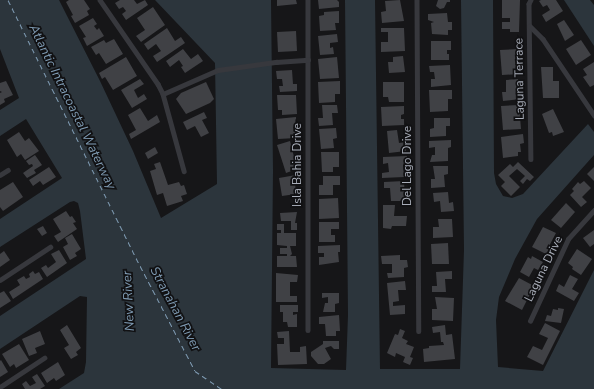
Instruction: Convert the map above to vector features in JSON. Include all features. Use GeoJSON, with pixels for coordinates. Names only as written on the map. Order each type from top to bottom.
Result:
{"type":"FeatureCollection","features":[{"type":"Feature","properties":{"kind":"street"},"geometry":{"type":"LineString","coordinates":[[100,0],[158,84],[163,94],[184,171]]}},
{"type":"Feature","properties":{"kind":"street","name":"Isla Bahia Drive"},"geometry":{"type":"LineString","coordinates":[[308,0],[308,330]]}},
{"type":"Feature","properties":{"kind":"street","name":"Del Lago Drive"},"geometry":{"type":"LineString","coordinates":[[417,0],[419,331]]}},
{"type":"Feature","properties":{"kind":"street","name":"Laguna Terrace"},"geometry":{"type":"LineString","coordinates":[[531,0],[529,4],[531,159]]}},
{"type":"Feature","properties":{"kind":"street"},"geometry":{"type":"LineString","coordinates":[[530,26],[543,38],[594,115]]}},
{"type":"Feature","properties":{"kind":"street"},"geometry":{"type":"LineString","coordinates":[[163,94],[206,74],[246,66],[308,60]]}},
{"type":"Feature","properties":{"kind":"street"},"geometry":{"type":"LineString","coordinates":[[0,176],[8,170]]}},
{"type":"Feature","properties":{"kind":"street","name":"Laguna Drive"},"geometry":{"type":"LineString","coordinates":[[530,321],[568,239],[594,210]]}},
{"type":"Feature","properties":{"kind":"street"},"geometry":{"type":"LineString","coordinates":[[0,280],[50,247]]}},
{"type":"Feature","properties":{"kind":"street"},"geometry":{"type":"LineString","coordinates":[[0,387],[44,358]]}},
{"type":"Feature","properties":{"kind":"water"},"geometry":{"type":"Polygon","coordinates":[[[0,0],[59,0],[133,151],[161,218],[217,184],[215,63],[155,0],[271,0],[273,171],[271,368],[346,370],[348,315],[345,0],[375,0],[380,369],[460,369],[464,250],[461,0],[493,0],[494,173],[496,184],[503,196],[512,198],[523,194],[588,124],[594,132],[594,155],[537,219],[515,259],[499,297],[496,320],[498,367],[543,371],[594,270],[594,389],[59,389],[84,373],[86,362],[87,297],[80,296],[0,349],[0,316],[86,259],[80,211],[78,203],[74,201],[70,202],[0,247],[0,219],[62,178],[26,119],[0,136],[0,110],[19,98],[0,49],[0,0]]]}},
{"type":"Feature","properties":{"kind":"water"},"geometry":{"type":"Polygon","coordinates":[[[564,0],[590,0],[594,5],[594,46],[564,0]]]}},
{"type":"Feature","properties":{"kind":"building"},"geometry":{"type":"Polygon","coordinates":[[[69,0],[84,0],[90,9],[87,11],[89,15],[75,23],[71,16],[73,15],[66,2],[69,0]]]}},
{"type":"Feature","properties":{"kind":"building"},"geometry":{"type":"Polygon","coordinates":[[[120,0],[134,0],[137,4],[145,0],[148,5],[126,20],[122,14],[126,11],[123,7],[119,9],[115,3],[120,0]]]}},
{"type":"Feature","properties":{"kind":"building"},"geometry":{"type":"Polygon","coordinates":[[[277,0],[296,0],[297,4],[277,6],[277,0]]]}},
{"type":"Feature","properties":{"kind":"building"},"geometry":{"type":"Polygon","coordinates":[[[318,0],[337,0],[339,2],[339,7],[319,9],[318,0]]]}},
{"type":"Feature","properties":{"kind":"building"},"geometry":{"type":"Polygon","coordinates":[[[400,0],[404,21],[382,23],[381,12],[386,11],[385,1],[400,0]]]}},
{"type":"Feature","properties":{"kind":"building"},"geometry":{"type":"Polygon","coordinates":[[[438,0],[450,0],[450,2],[447,2],[444,8],[440,9],[436,6],[438,0]]]}},
{"type":"Feature","properties":{"kind":"building"},"geometry":{"type":"Polygon","coordinates":[[[502,0],[520,0],[519,32],[510,32],[510,29],[502,29],[502,22],[510,22],[510,18],[502,18],[502,0]]]}},
{"type":"Feature","properties":{"kind":"building"},"geometry":{"type":"Polygon","coordinates":[[[556,0],[563,11],[546,22],[542,15],[550,10],[547,5],[543,7],[539,1],[556,0]]]}},
{"type":"Feature","properties":{"kind":"building"},"geometry":{"type":"Polygon","coordinates":[[[153,7],[165,25],[141,42],[136,36],[145,30],[137,18],[153,7]]]}},
{"type":"Feature","properties":{"kind":"building"},"geometry":{"type":"Polygon","coordinates":[[[339,11],[339,23],[335,23],[336,30],[320,31],[319,16],[324,15],[324,12],[339,11]]]}},
{"type":"Feature","properties":{"kind":"building"},"geometry":{"type":"Polygon","coordinates":[[[447,13],[448,22],[452,22],[452,30],[448,30],[448,35],[432,34],[431,23],[434,22],[428,20],[428,14],[447,13]]]}},
{"type":"Feature","properties":{"kind":"building"},"geometry":{"type":"Polygon","coordinates":[[[93,18],[97,24],[94,26],[97,30],[99,28],[104,36],[87,46],[83,38],[86,37],[79,26],[93,18]]]}},
{"type":"Feature","properties":{"kind":"building"},"geometry":{"type":"Polygon","coordinates":[[[564,20],[574,35],[565,41],[557,24],[564,20]]]}},
{"type":"Feature","properties":{"kind":"building"},"geometry":{"type":"Polygon","coordinates":[[[167,28],[175,41],[181,37],[185,43],[157,62],[153,56],[161,51],[156,44],[148,50],[144,44],[167,28]]]}},
{"type":"Feature","properties":{"kind":"building"},"geometry":{"type":"Polygon","coordinates":[[[381,28],[404,28],[405,51],[381,52],[381,42],[388,42],[388,32],[381,32],[381,28]]]}},
{"type":"Feature","properties":{"kind":"building"},"geometry":{"type":"Polygon","coordinates":[[[296,31],[297,51],[278,52],[277,32],[296,31]]]}},
{"type":"Feature","properties":{"kind":"building"},"geometry":{"type":"Polygon","coordinates":[[[337,34],[338,42],[330,43],[330,48],[333,47],[334,54],[320,55],[318,36],[337,34]]]}},
{"type":"Feature","properties":{"kind":"building"},"geometry":{"type":"Polygon","coordinates":[[[114,39],[123,54],[106,64],[99,53],[96,55],[91,47],[104,40],[106,43],[114,39]]]}},
{"type":"Feature","properties":{"kind":"building"},"geometry":{"type":"Polygon","coordinates":[[[581,40],[591,55],[576,65],[566,49],[581,40]]]}},
{"type":"Feature","properties":{"kind":"building"},"geometry":{"type":"Polygon","coordinates":[[[431,41],[451,41],[451,50],[447,50],[449,60],[431,60],[431,41]]]}},
{"type":"Feature","properties":{"kind":"building"},"geometry":{"type":"Polygon","coordinates":[[[183,49],[191,59],[198,54],[203,61],[185,73],[179,60],[170,67],[166,61],[183,49]]]}},
{"type":"Feature","properties":{"kind":"building"},"geometry":{"type":"Polygon","coordinates":[[[519,49],[520,74],[502,75],[500,50],[519,49]]]}},
{"type":"Feature","properties":{"kind":"building"},"geometry":{"type":"Polygon","coordinates":[[[403,56],[405,72],[389,73],[388,62],[393,62],[393,57],[403,56]]]}},
{"type":"Feature","properties":{"kind":"building"},"geometry":{"type":"Polygon","coordinates":[[[126,57],[137,76],[113,90],[105,77],[102,79],[99,73],[126,57]]]}},
{"type":"Feature","properties":{"kind":"building"},"geometry":{"type":"Polygon","coordinates":[[[337,57],[339,78],[320,79],[318,59],[337,57]]]}},
{"type":"Feature","properties":{"kind":"building"},"geometry":{"type":"Polygon","coordinates":[[[594,62],[594,85],[590,87],[583,77],[587,75],[583,69],[594,62]]]}},
{"type":"Feature","properties":{"kind":"building"},"geometry":{"type":"Polygon","coordinates":[[[450,65],[451,85],[431,87],[431,79],[435,79],[434,72],[430,72],[429,66],[450,65]]]}},
{"type":"Feature","properties":{"kind":"building"},"geometry":{"type":"Polygon","coordinates":[[[541,67],[553,67],[553,81],[559,81],[559,98],[543,98],[541,67]]]}},
{"type":"Feature","properties":{"kind":"building"},"geometry":{"type":"Polygon","coordinates":[[[292,70],[293,84],[297,84],[297,91],[280,92],[279,86],[283,86],[282,79],[277,79],[276,71],[292,70]]]}},
{"type":"Feature","properties":{"kind":"building"},"geometry":{"type":"Polygon","coordinates":[[[140,79],[144,84],[134,90],[138,98],[144,94],[147,99],[132,108],[121,90],[140,79]]]}},
{"type":"Feature","properties":{"kind":"building"},"geometry":{"type":"Polygon","coordinates":[[[518,79],[520,99],[503,101],[502,92],[506,92],[506,80],[518,79]]]}},
{"type":"Feature","properties":{"kind":"building"},"geometry":{"type":"Polygon","coordinates":[[[6,81],[13,95],[4,99],[5,102],[0,105],[0,93],[2,92],[0,91],[0,83],[6,81]]]}},
{"type":"Feature","properties":{"kind":"building"},"geometry":{"type":"Polygon","coordinates":[[[340,81],[340,94],[335,94],[335,102],[319,103],[318,82],[340,81]]]}},
{"type":"Feature","properties":{"kind":"building"},"geometry":{"type":"Polygon","coordinates":[[[206,82],[214,99],[210,103],[186,114],[176,99],[181,93],[206,82]]]}},
{"type":"Feature","properties":{"kind":"building"},"geometry":{"type":"Polygon","coordinates":[[[383,82],[404,82],[404,102],[389,102],[388,97],[383,97],[383,82]]]}},
{"type":"Feature","properties":{"kind":"building"},"geometry":{"type":"Polygon","coordinates":[[[429,90],[452,90],[452,99],[448,99],[448,111],[430,112],[429,90]]]}},
{"type":"Feature","properties":{"kind":"building"},"geometry":{"type":"Polygon","coordinates":[[[277,95],[296,95],[297,114],[282,115],[282,110],[278,110],[277,95]]]}},
{"type":"Feature","properties":{"kind":"building"},"geometry":{"type":"Polygon","coordinates":[[[322,105],[337,105],[338,113],[332,113],[333,125],[319,126],[318,118],[323,118],[322,105]]]}},
{"type":"Feature","properties":{"kind":"building"},"geometry":{"type":"Polygon","coordinates":[[[519,105],[521,129],[503,130],[501,106],[519,105]]]}},
{"type":"Feature","properties":{"kind":"building"},"geometry":{"type":"Polygon","coordinates":[[[404,106],[404,114],[401,115],[401,119],[404,119],[404,125],[382,126],[381,107],[404,106]]]}},
{"type":"Feature","properties":{"kind":"building"},"geometry":{"type":"Polygon","coordinates":[[[140,108],[148,121],[157,115],[160,122],[131,139],[129,134],[136,130],[128,115],[140,108]]]}},
{"type":"Feature","properties":{"kind":"building"},"geometry":{"type":"Polygon","coordinates":[[[553,109],[564,132],[553,136],[552,132],[549,133],[542,114],[553,109]]]}},
{"type":"Feature","properties":{"kind":"building"},"geometry":{"type":"Polygon","coordinates":[[[204,112],[207,118],[202,120],[209,133],[201,137],[195,126],[187,130],[183,122],[204,112]]]}},
{"type":"Feature","properties":{"kind":"building"},"geometry":{"type":"Polygon","coordinates":[[[296,117],[296,138],[278,139],[276,119],[296,117]]]}},
{"type":"Feature","properties":{"kind":"building"},"geometry":{"type":"Polygon","coordinates":[[[434,118],[450,118],[450,126],[446,126],[446,136],[430,137],[430,129],[434,128],[434,118]]]}},
{"type":"Feature","properties":{"kind":"building"},"geometry":{"type":"Polygon","coordinates":[[[336,128],[337,138],[333,139],[334,148],[321,149],[319,129],[336,128]]]}},
{"type":"Feature","properties":{"kind":"building"},"geometry":{"type":"Polygon","coordinates":[[[397,130],[399,143],[405,142],[406,151],[389,153],[387,131],[397,130]]]}},
{"type":"Feature","properties":{"kind":"building"},"geometry":{"type":"Polygon","coordinates":[[[19,132],[25,141],[29,138],[39,151],[25,160],[21,154],[17,157],[7,140],[19,132]]]}},
{"type":"Feature","properties":{"kind":"building"},"geometry":{"type":"Polygon","coordinates":[[[523,134],[524,143],[520,144],[521,152],[518,152],[518,156],[503,158],[501,137],[523,134]]]}},
{"type":"Feature","properties":{"kind":"building"},"geometry":{"type":"Polygon","coordinates":[[[451,140],[451,147],[448,148],[448,161],[430,162],[432,155],[435,155],[435,147],[429,148],[429,141],[451,140]]]}},
{"type":"Feature","properties":{"kind":"building"},"geometry":{"type":"Polygon","coordinates":[[[290,141],[297,169],[286,173],[277,145],[290,141]]]}},
{"type":"Feature","properties":{"kind":"building"},"geometry":{"type":"Polygon","coordinates":[[[155,147],[158,153],[148,159],[145,153],[155,147]]]}},
{"type":"Feature","properties":{"kind":"building"},"geometry":{"type":"Polygon","coordinates":[[[321,152],[339,152],[339,167],[333,167],[333,172],[322,172],[321,152]]]}},
{"type":"Feature","properties":{"kind":"building"},"geometry":{"type":"Polygon","coordinates":[[[35,155],[42,165],[34,170],[36,173],[27,178],[23,173],[33,166],[32,164],[29,165],[26,161],[35,155]]]}},
{"type":"Feature","properties":{"kind":"building"},"geometry":{"type":"Polygon","coordinates":[[[407,156],[408,165],[403,165],[404,177],[382,178],[382,173],[389,172],[388,163],[383,164],[383,157],[407,156]]]}},
{"type":"Feature","properties":{"kind":"building"},"geometry":{"type":"Polygon","coordinates":[[[160,162],[168,185],[179,182],[181,186],[184,185],[187,194],[181,196],[183,201],[167,206],[163,193],[157,195],[150,171],[156,169],[154,164],[160,162]]]}},
{"type":"Feature","properties":{"kind":"building"},"geometry":{"type":"Polygon","coordinates":[[[518,162],[534,177],[530,181],[527,179],[523,184],[520,181],[525,176],[517,169],[509,176],[520,187],[511,196],[501,186],[505,182],[498,175],[510,164],[513,167],[518,162]]]}},
{"type":"Feature","properties":{"kind":"building"},"geometry":{"type":"Polygon","coordinates":[[[433,166],[448,166],[448,174],[444,175],[445,187],[431,188],[431,179],[435,179],[433,166]]]}},
{"type":"Feature","properties":{"kind":"building"},"geometry":{"type":"Polygon","coordinates":[[[49,167],[56,177],[43,185],[40,181],[33,186],[29,180],[49,167]]]}},
{"type":"Feature","properties":{"kind":"building"},"geometry":{"type":"Polygon","coordinates":[[[594,167],[594,181],[587,174],[594,167]]]}},
{"type":"Feature","properties":{"kind":"building"},"geometry":{"type":"Polygon","coordinates":[[[296,175],[296,194],[282,196],[279,178],[296,175]]]}},
{"type":"Feature","properties":{"kind":"building"},"geometry":{"type":"Polygon","coordinates":[[[323,176],[340,176],[340,185],[333,185],[333,195],[319,195],[319,185],[323,185],[323,176]]]}},
{"type":"Feature","properties":{"kind":"building"},"geometry":{"type":"Polygon","coordinates":[[[404,181],[405,201],[391,201],[390,188],[384,188],[384,182],[404,181]]]}},
{"type":"Feature","properties":{"kind":"building"},"geometry":{"type":"Polygon","coordinates":[[[584,181],[591,188],[582,197],[587,202],[581,207],[570,195],[574,191],[572,189],[578,182],[580,184],[584,181]]]}},
{"type":"Feature","properties":{"kind":"building"},"geometry":{"type":"Polygon","coordinates":[[[13,182],[23,197],[3,211],[0,207],[0,190],[13,182]]]}},
{"type":"Feature","properties":{"kind":"building"},"geometry":{"type":"Polygon","coordinates":[[[448,192],[449,203],[453,202],[454,211],[441,212],[440,201],[434,202],[433,193],[448,192]]]}},
{"type":"Feature","properties":{"kind":"building"},"geometry":{"type":"Polygon","coordinates":[[[338,198],[339,218],[319,219],[319,199],[338,198]]]}},
{"type":"Feature","properties":{"kind":"building"},"geometry":{"type":"Polygon","coordinates":[[[566,203],[575,212],[561,228],[551,220],[566,203]]]}},
{"type":"Feature","properties":{"kind":"building"},"geometry":{"type":"Polygon","coordinates":[[[383,205],[395,205],[394,216],[407,216],[406,226],[392,226],[391,229],[383,228],[383,205]]]}},
{"type":"Feature","properties":{"kind":"building"},"geometry":{"type":"Polygon","coordinates":[[[66,211],[76,222],[73,223],[77,229],[58,242],[54,236],[61,232],[53,219],[66,211]]]}},
{"type":"Feature","properties":{"kind":"building"},"geometry":{"type":"Polygon","coordinates":[[[297,212],[295,223],[297,223],[297,230],[291,230],[291,221],[281,221],[280,213],[297,212]]]}},
{"type":"Feature","properties":{"kind":"building"},"geometry":{"type":"Polygon","coordinates":[[[438,219],[452,219],[453,237],[433,238],[433,227],[439,227],[438,219]]]}},
{"type":"Feature","properties":{"kind":"building"},"geometry":{"type":"Polygon","coordinates":[[[319,222],[339,222],[339,229],[331,229],[331,235],[335,235],[335,242],[319,242],[319,222]]]}},
{"type":"Feature","properties":{"kind":"building"},"geometry":{"type":"Polygon","coordinates":[[[277,224],[284,224],[284,233],[296,233],[296,246],[290,246],[292,254],[290,256],[296,256],[297,267],[277,267],[277,256],[287,256],[287,254],[280,254],[280,248],[287,248],[287,246],[277,245],[277,233],[281,233],[281,230],[277,230],[277,224]]]}},
{"type":"Feature","properties":{"kind":"building"},"geometry":{"type":"Polygon","coordinates":[[[43,226],[47,233],[42,236],[37,229],[43,226]]]}},
{"type":"Feature","properties":{"kind":"building"},"geometry":{"type":"Polygon","coordinates":[[[543,227],[556,233],[548,248],[550,249],[548,255],[532,247],[543,227]]]}},
{"type":"Feature","properties":{"kind":"building"},"geometry":{"type":"Polygon","coordinates":[[[594,230],[594,244],[590,247],[583,238],[594,230]]]}},
{"type":"Feature","properties":{"kind":"building"},"geometry":{"type":"Polygon","coordinates":[[[72,234],[81,249],[75,253],[77,256],[70,260],[63,247],[68,244],[65,238],[72,234]]]}},
{"type":"Feature","properties":{"kind":"building"},"geometry":{"type":"Polygon","coordinates":[[[448,243],[449,264],[432,264],[431,244],[448,243]]]}},
{"type":"Feature","properties":{"kind":"building"},"geometry":{"type":"Polygon","coordinates":[[[340,245],[340,252],[338,252],[339,262],[319,265],[319,257],[324,257],[324,253],[318,253],[318,246],[340,245]]]}},
{"type":"Feature","properties":{"kind":"building"},"geometry":{"type":"Polygon","coordinates":[[[577,249],[592,259],[581,275],[572,269],[573,267],[568,263],[577,249]]]}},
{"type":"Feature","properties":{"kind":"building"},"geometry":{"type":"Polygon","coordinates":[[[59,250],[67,263],[47,277],[41,268],[46,265],[48,268],[56,262],[51,254],[59,250]]]}},
{"type":"Feature","properties":{"kind":"building"},"geometry":{"type":"Polygon","coordinates":[[[4,251],[10,260],[0,267],[0,254],[4,251]]]}},
{"type":"Feature","properties":{"kind":"building"},"geometry":{"type":"Polygon","coordinates":[[[400,255],[400,260],[407,260],[408,267],[404,268],[404,277],[388,278],[387,273],[392,273],[392,264],[382,264],[381,256],[400,255]]]}},
{"type":"Feature","properties":{"kind":"building"},"geometry":{"type":"Polygon","coordinates":[[[532,256],[543,262],[538,270],[534,268],[529,277],[520,272],[528,257],[531,259],[532,256]]]}},
{"type":"Feature","properties":{"kind":"building"},"geometry":{"type":"Polygon","coordinates":[[[33,271],[35,274],[39,272],[43,279],[13,299],[9,292],[20,285],[17,280],[24,276],[26,279],[30,277],[29,274],[33,271]]]}},
{"type":"Feature","properties":{"kind":"building"},"geometry":{"type":"Polygon","coordinates":[[[452,271],[452,279],[445,279],[446,292],[432,292],[432,286],[437,286],[436,272],[452,271]]]}},
{"type":"Feature","properties":{"kind":"building"},"geometry":{"type":"Polygon","coordinates":[[[276,273],[298,275],[297,282],[290,282],[290,296],[297,296],[297,302],[276,302],[276,273]]]}},
{"type":"Feature","properties":{"kind":"building"},"geometry":{"type":"Polygon","coordinates":[[[570,275],[578,279],[572,289],[579,293],[574,301],[556,291],[559,284],[564,287],[570,275]]]}},
{"type":"Feature","properties":{"kind":"building"},"geometry":{"type":"Polygon","coordinates":[[[519,278],[534,286],[522,310],[505,301],[519,278]]]}},
{"type":"Feature","properties":{"kind":"building"},"geometry":{"type":"Polygon","coordinates":[[[405,281],[406,290],[398,290],[399,301],[393,302],[393,306],[405,305],[405,314],[390,315],[387,283],[405,281]]]}},
{"type":"Feature","properties":{"kind":"building"},"geometry":{"type":"Polygon","coordinates":[[[4,291],[11,301],[0,308],[0,293],[4,291]]]}},
{"type":"Feature","properties":{"kind":"building"},"geometry":{"type":"Polygon","coordinates":[[[322,293],[339,293],[339,303],[335,304],[335,312],[323,312],[325,303],[328,303],[328,297],[322,298],[322,293]]]}},
{"type":"Feature","properties":{"kind":"building"},"geometry":{"type":"Polygon","coordinates":[[[435,297],[454,298],[453,321],[432,320],[432,309],[437,309],[435,297]]]}},
{"type":"Feature","properties":{"kind":"building"},"geometry":{"type":"Polygon","coordinates":[[[280,305],[298,305],[298,312],[293,312],[293,315],[297,314],[297,327],[288,327],[287,322],[283,322],[283,312],[280,312],[280,305]]]}},
{"type":"Feature","properties":{"kind":"building"},"geometry":{"type":"Polygon","coordinates":[[[558,308],[564,309],[561,323],[545,321],[547,315],[551,316],[553,309],[558,310],[558,308]]]}},
{"type":"Feature","properties":{"kind":"building"},"geometry":{"type":"Polygon","coordinates":[[[339,315],[340,331],[336,331],[336,336],[326,336],[325,324],[319,324],[319,317],[339,315]]]}},
{"type":"Feature","properties":{"kind":"building"},"geometry":{"type":"Polygon","coordinates":[[[545,323],[560,331],[543,365],[527,357],[533,346],[542,350],[548,338],[539,334],[545,323]]]}},
{"type":"Feature","properties":{"kind":"building"},"geometry":{"type":"Polygon","coordinates":[[[67,325],[81,348],[76,352],[78,355],[71,359],[64,348],[69,345],[60,330],[67,325]]]}},
{"type":"Feature","properties":{"kind":"building"},"geometry":{"type":"Polygon","coordinates":[[[445,325],[446,335],[452,334],[455,359],[424,362],[423,349],[429,348],[429,346],[444,345],[443,342],[441,342],[440,332],[433,333],[432,327],[445,325]]]}},
{"type":"Feature","properties":{"kind":"building"},"geometry":{"type":"Polygon","coordinates":[[[400,329],[405,331],[402,338],[408,341],[406,344],[414,347],[410,357],[413,358],[410,365],[403,362],[405,357],[396,353],[395,357],[387,353],[395,334],[398,335],[400,329]]]}},
{"type":"Feature","properties":{"kind":"building"},"geometry":{"type":"Polygon","coordinates":[[[40,331],[45,344],[35,348],[37,353],[29,356],[22,339],[40,331]]]}},
{"type":"Feature","properties":{"kind":"building"},"geometry":{"type":"Polygon","coordinates":[[[289,331],[290,352],[300,352],[300,347],[306,346],[307,364],[278,365],[277,344],[284,344],[284,338],[278,338],[277,332],[289,331]]]}},
{"type":"Feature","properties":{"kind":"building"},"geometry":{"type":"Polygon","coordinates":[[[323,341],[339,341],[339,349],[334,349],[331,346],[325,348],[331,359],[324,364],[318,364],[311,356],[311,352],[323,344],[323,341]]]}},
{"type":"Feature","properties":{"kind":"building"},"geometry":{"type":"Polygon","coordinates":[[[19,344],[29,360],[16,368],[14,364],[10,367],[2,354],[19,344]]]}},
{"type":"Feature","properties":{"kind":"building"},"geometry":{"type":"Polygon","coordinates":[[[1,360],[8,372],[0,377],[0,361],[1,360]]]}},
{"type":"Feature","properties":{"kind":"building"},"geometry":{"type":"Polygon","coordinates":[[[58,362],[65,375],[56,381],[54,378],[47,383],[41,373],[58,362]]]}},
{"type":"Feature","properties":{"kind":"building"},"geometry":{"type":"Polygon","coordinates":[[[37,374],[45,386],[40,389],[25,389],[22,384],[26,381],[30,386],[36,383],[32,377],[37,374]]]}},
{"type":"Feature","properties":{"kind":"ferry route"},"geometry":{"type":"LineString","coordinates":[[8,0],[136,258],[195,371],[222,389]]}},
{"type":"Feature","properties":{"kind":"water label","name":"Atlantic Intracoastal Waterway"},"geometry":{"type":"Point","coordinates":[72,107]}},
{"type":"Feature","properties":{"kind":"water label","name":"New River"},"geometry":{"type":"Point","coordinates":[129,301]}},
{"type":"Feature","properties":{"kind":"water label","name":"Stranahan River"},"geometry":{"type":"Point","coordinates":[175,309]}}]}
